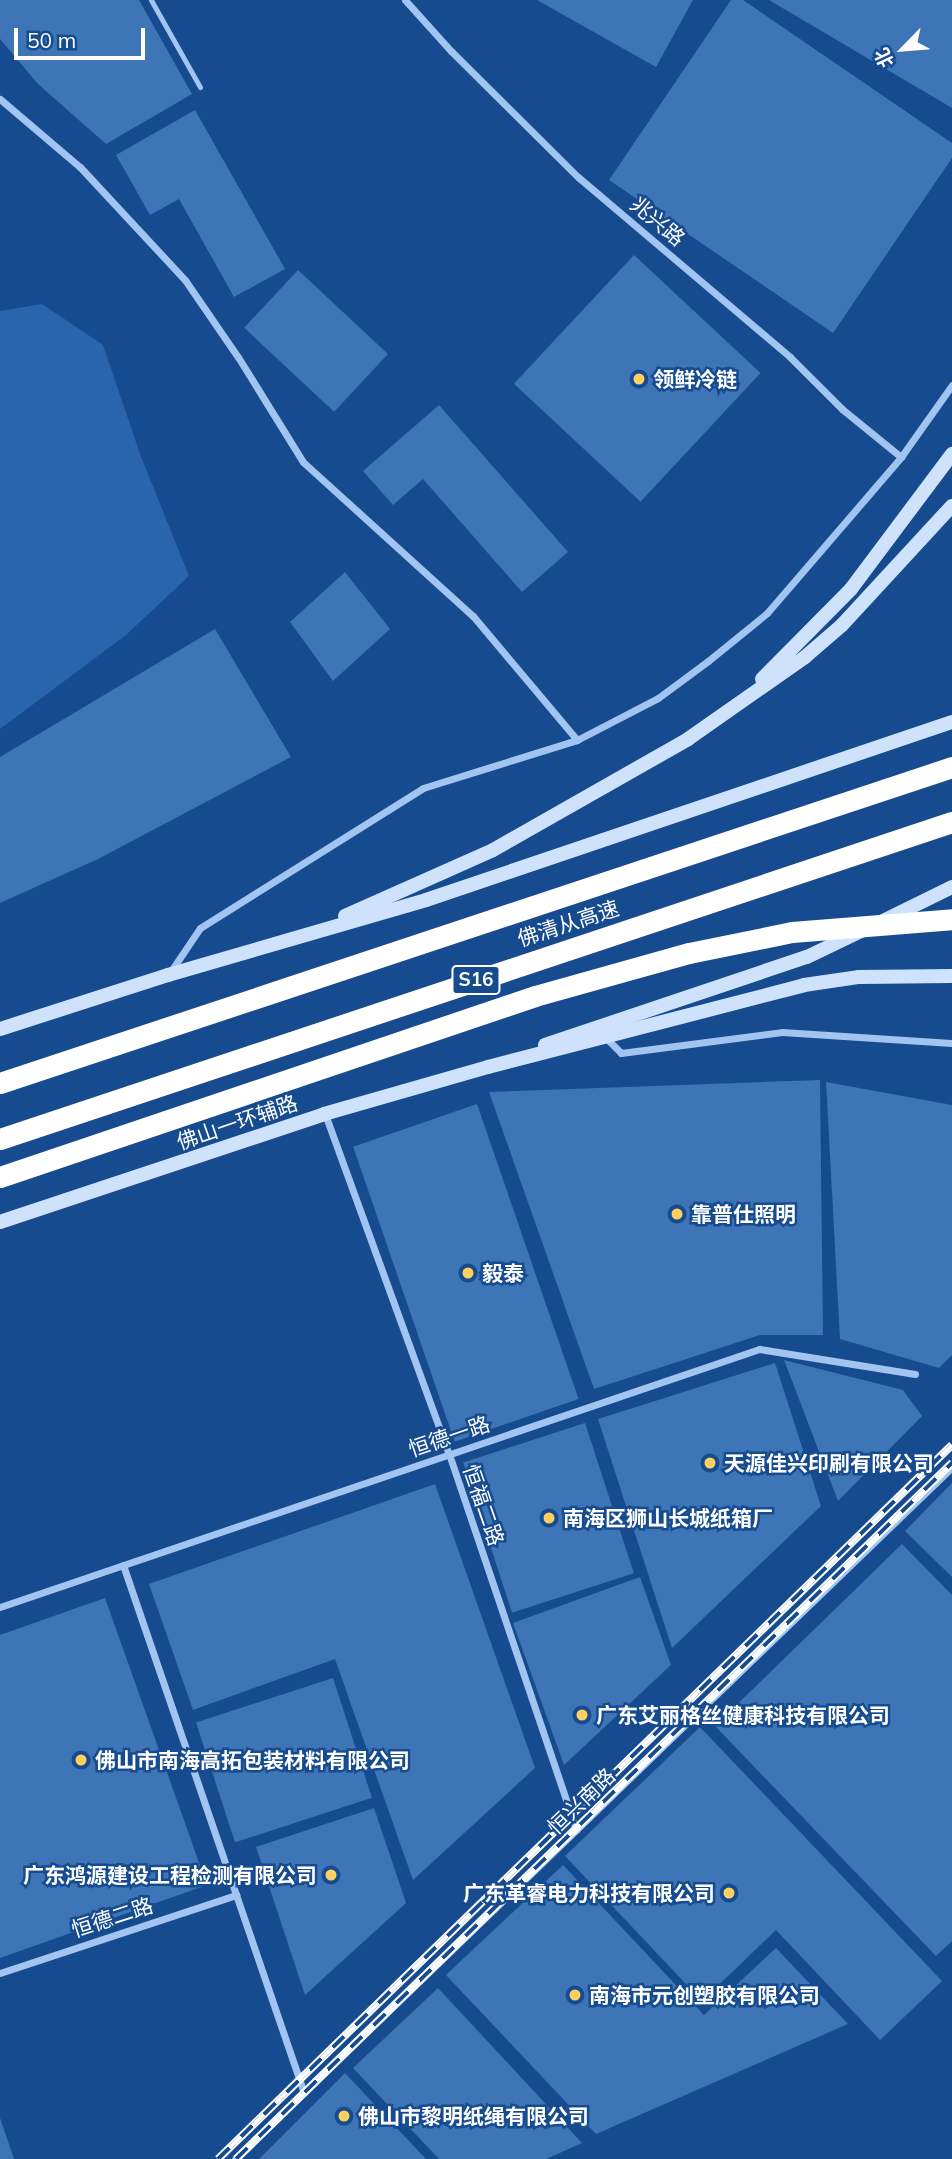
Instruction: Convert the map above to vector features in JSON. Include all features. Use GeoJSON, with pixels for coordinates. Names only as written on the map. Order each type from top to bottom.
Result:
{"type":"FeatureCollection","features":[{"type":"Feature","properties":{"kind":"highway","name":"佛清从高速"},"geometry":{"type":"LineString","coordinates":[[0,1083],[952,767]]}},
{"type":"Feature","properties":{"kind":"highway","name":"佛清从高速"},"geometry":{"type":"LineString","coordinates":[[0,1139],[952,822]]}},
{"type":"Feature","properties":{"kind":"highway"},"geometry":{"type":"LineString","coordinates":[[0,1177],[534,996],[676,957],[792,932],[952,919]]}},
{"type":"Feature","properties":{"kind":"main road"},"geometry":{"type":"LineString","coordinates":[[722,715],[798,645],[842,599],[896,532],[952,454]]}},
{"type":"Feature","properties":{"kind":"main road"},"geometry":{"type":"LineString","coordinates":[[285,941],[493,850],[619,780],[722,715],[805,657],[842,625],[952,506]]}},
{"type":"Feature","properties":{"kind":"main road"},"geometry":{"type":"LineString","coordinates":[[0,1029],[168,975],[426,900],[952,722]]}},
{"type":"Feature","properties":{"kind":"main road"},"geometry":{"type":"LineString","coordinates":[[488,1067],[603,1023],[807,957],[952,887]]}},
{"type":"Feature","properties":{"kind":"main road"},"geometry":{"type":"LineString","coordinates":[[488,1067],[804,985],[859,977],[952,976]]}},
{"type":"Feature","properties":{"kind":"main road","name":"佛山一环辅路"},"geometry":{"type":"LineString","coordinates":[[0,1222],[324,1114],[488,1067]]}},
{"type":"Feature","properties":{"kind":"street","name":"兆兴路"},"geometry":{"type":"LineString","coordinates":[[405,0],[451,51],[578,177],[790,357],[842,409],[901,457]]}},
{"type":"Feature","properties":{"kind":"street"},"geometry":{"type":"LineString","coordinates":[[0,99],[80,167],[185,280],[238,357],[303,462],[473,617],[577,740]]}},
{"type":"Feature","properties":{"kind":"street"},"geometry":{"type":"LineString","coordinates":[[168,975],[200,928],[423,788],[577,740],[658,698],[767,613],[901,457],[952,385]]}},
{"type":"Feature","properties":{"kind":"street"},"geometry":{"type":"LineString","coordinates":[[606,1038],[621,1053],[782,1032],[952,1044]]}},
{"type":"Feature","properties":{"kind":"street","name":"恒福二路"},"geometry":{"type":"LineString","coordinates":[[324,1114],[449,1454],[576,1830]]}},
{"type":"Feature","properties":{"kind":"street","name":"恒德一路"},"geometry":{"type":"LineString","coordinates":[[0,1607],[759,1349],[915,1374]]}},
{"type":"Feature","properties":{"kind":"street","name":"恒兴南路"},"geometry":{"type":"LineString","coordinates":[[235,2159],[952,1467]]}},
{"type":"Feature","properties":{"kind":"street"},"geometry":{"type":"LineString","coordinates":[[123,1565],[304,2093]]}},
{"type":"Feature","properties":{"kind":"street","name":"恒德二路"},"geometry":{"type":"LineString","coordinates":[[0,1973],[236,1895]]}},
{"type":"Feature","properties":{"kind":"lane"},"geometry":{"type":"LineString","coordinates":[[151,0],[200,87]]}},
{"type":"Feature","properties":{"kind":"shaded area"},"geometry":{"type":"Polygon","coordinates":[[[42,304],[103,345],[140,454],[189,576],[126,635],[0,729],[0,311],[42,304]]]}},
{"type":"Feature","properties":{"kind":"building"},"geometry":{"type":"Polygon","coordinates":[[[0,0],[139,0],[192,94],[106,144],[38,84],[0,39],[0,0]]]}},
{"type":"Feature","properties":{"kind":"building"},"geometry":{"type":"Polygon","coordinates":[[[537,0],[693,0],[656,67],[537,0]]]}},
{"type":"Feature","properties":{"kind":"building"},"geometry":{"type":"Polygon","coordinates":[[[731,0],[743,0],[952,143],[952,158],[833,333],[609,180],[731,0]]]}},
{"type":"Feature","properties":{"kind":"building"},"geometry":{"type":"Polygon","coordinates":[[[769,0],[952,0],[952,108],[769,0]]]}},
{"type":"Feature","properties":{"kind":"building"},"geometry":{"type":"Polygon","coordinates":[[[195,110],[285,269],[234,297],[179,199],[150,215],[116,155],[195,110]]]}},
{"type":"Feature","properties":{"kind":"building","name":"领鲜冷链"},"geometry":{"type":"Polygon","coordinates":[[[634,255],[761,373],[640,502],[514,384],[634,255]]]}},
{"type":"Feature","properties":{"kind":"building"},"geometry":{"type":"Polygon","coordinates":[[[298,270],[388,354],[334,412],[244,328],[298,270]]]}},
{"type":"Feature","properties":{"kind":"building"},"geometry":{"type":"Polygon","coordinates":[[[439,405],[568,552],[522,592],[423,479],[393,505],[363,471],[439,405]]]}},
{"type":"Feature","properties":{"kind":"building"},"geometry":{"type":"Polygon","coordinates":[[[345,572],[390,629],[333,681],[290,622],[345,572]]]}},
{"type":"Feature","properties":{"kind":"building"},"geometry":{"type":"Polygon","coordinates":[[[215,629],[291,757],[98,859],[0,903],[0,757],[215,629]]]}},
{"type":"Feature","properties":{"kind":"building","name":"靠普仕照明"},"geometry":{"type":"Polygon","coordinates":[[[820,1080],[823,1335],[760,1335],[594,1389],[489,1092],[820,1080]]]}},
{"type":"Feature","properties":{"kind":"building"},"geometry":{"type":"Polygon","coordinates":[[[826,1082],[952,1105],[952,1355],[939,1368],[840,1339],[826,1082]]]}},
{"type":"Feature","properties":{"kind":"building","name":"毅泰"},"geometry":{"type":"Polygon","coordinates":[[[477,1104],[579,1399],[455,1442],[353,1147],[477,1104]]]}},
{"type":"Feature","properties":{"kind":"building"},"geometry":{"type":"Polygon","coordinates":[[[784,1360],[903,1390],[922,1416],[838,1501],[784,1360]]]}},
{"type":"Feature","properties":{"kind":"building","name":"天源佳兴印刷有限公司"},"geometry":{"type":"Polygon","coordinates":[[[775,1363],[821,1506],[672,1648],[598,1419],[775,1363]]]}},
{"type":"Feature","properties":{"kind":"building","name":"南海区狮山长城纸箱厂"},"geometry":{"type":"Polygon","coordinates":[[[585,1423],[634,1573],[512,1613],[463,1463],[585,1423]]]}},
{"type":"Feature","properties":{"kind":"building"},"geometry":{"type":"Polygon","coordinates":[[[952,1483],[952,1577],[905,1531],[952,1483]]]}},
{"type":"Feature","properties":{"kind":"building"},"geometry":{"type":"Polygon","coordinates":[[[435,1484],[535,1768],[413,1880],[335,1659],[193,1710],[149,1584],[435,1484]]]}},
{"type":"Feature","properties":{"kind":"building"},"geometry":{"type":"Polygon","coordinates":[[[902,1544],[952,1595],[952,1941],[936,1956],[715,1726],[902,1544]]]}},
{"type":"Feature","properties":{"kind":"building","name":"广东艾丽格丝健康科技有限公司"},"geometry":{"type":"Polygon","coordinates":[[[640,1577],[671,1665],[564,1765],[513,1623],[640,1577]]]}},
{"type":"Feature","properties":{"kind":"building","name":"佛山市南海高拓包装材料有限公司"},"geometry":{"type":"Polygon","coordinates":[[[105,1598],[207,1885],[0,1958],[0,1635],[105,1598]]]}},
{"type":"Feature","properties":{"kind":"building"},"geometry":{"type":"Polygon","coordinates":[[[333,1678],[372,1798],[235,1842],[196,1722],[333,1678]]]}},
{"type":"Feature","properties":{"kind":"building","name":"广东革睿电力科技有限公司"},"geometry":{"type":"Polygon","coordinates":[[[700,1727],[942,1981],[880,2040],[776,1930],[702,2001],[565,1856],[700,1727]]]}},
{"type":"Feature","properties":{"kind":"building","name":"广东鸿源建设工程检测有限公司"},"geometry":{"type":"Polygon","coordinates":[[[374,1808],[406,1903],[305,1995],[256,1847],[374,1808]]]}},
{"type":"Feature","properties":{"kind":"building","name":"南海市元创塑胶有限公司"},"geometry":{"type":"Polygon","coordinates":[[[563,1865],[704,2015],[776,1948],[848,2024],[596,2134],[446,1975],[563,1865]]]}},
{"type":"Feature","properties":{"kind":"building"},"geometry":{"type":"Polygon","coordinates":[[[438,1988],[582,2143],[546,2159],[439,2159],[353,2068],[438,1988]]]}},
{"type":"Feature","properties":{"kind":"building","name":"佛山市黎明纸绳有限公司"},"geometry":{"type":"Polygon","coordinates":[[[345,2073],[426,2159],[259,2159],[345,2073]]]}},
{"type":"Feature","properties":{"kind":"building"},"geometry":{"type":"Polygon","coordinates":[[[0,2118],[14,2159],[0,2159],[0,2118]]]}},
{"type":"Feature","properties":{"kind":"railway"},"geometry":{"type":"LineString","coordinates":[[218,2159],[952,1445]]}},
{"type":"Feature","properties":{"kind":"railway"},"geometry":{"type":"LineString","coordinates":[[236,2159],[952,1463]]}},
{"type":"Feature","properties":{"kind":"place","name":"领鲜冷链"},"geometry":{"type":"Point","coordinates":[639,379]}},
{"type":"Feature","properties":{"kind":"place","name":"靠普仕照明"},"geometry":{"type":"Point","coordinates":[677,1214]}},
{"type":"Feature","properties":{"kind":"place","name":"毅泰"},"geometry":{"type":"Point","coordinates":[468,1273]}},
{"type":"Feature","properties":{"kind":"place","name":"天源佳兴印刷有限公司"},"geometry":{"type":"Point","coordinates":[710,1463]}},
{"type":"Feature","properties":{"kind":"place","name":"南海区狮山长城纸箱厂"},"geometry":{"type":"Point","coordinates":[549,1518]}},
{"type":"Feature","properties":{"kind":"place","name":"广东艾丽格丝健康科技有限公司"},"geometry":{"type":"Point","coordinates":[582,1715]}},
{"type":"Feature","properties":{"kind":"place","name":"佛山市南海高拓包装材料有限公司"},"geometry":{"type":"Point","coordinates":[81,1760]}},
{"type":"Feature","properties":{"kind":"place","name":"广东鸿源建设工程检测有限公司"},"geometry":{"type":"Point","coordinates":[331,1875]}},
{"type":"Feature","properties":{"kind":"place","name":"广东革睿电力科技有限公司"},"geometry":{"type":"Point","coordinates":[729,1893]}},
{"type":"Feature","properties":{"kind":"place","name":"南海市元创塑胶有限公司"},"geometry":{"type":"Point","coordinates":[575,1995]}},
{"type":"Feature","properties":{"kind":"place","name":"佛山市黎明纸绳有限公司"},"geometry":{"type":"Point","coordinates":[344,2116]}}]}
